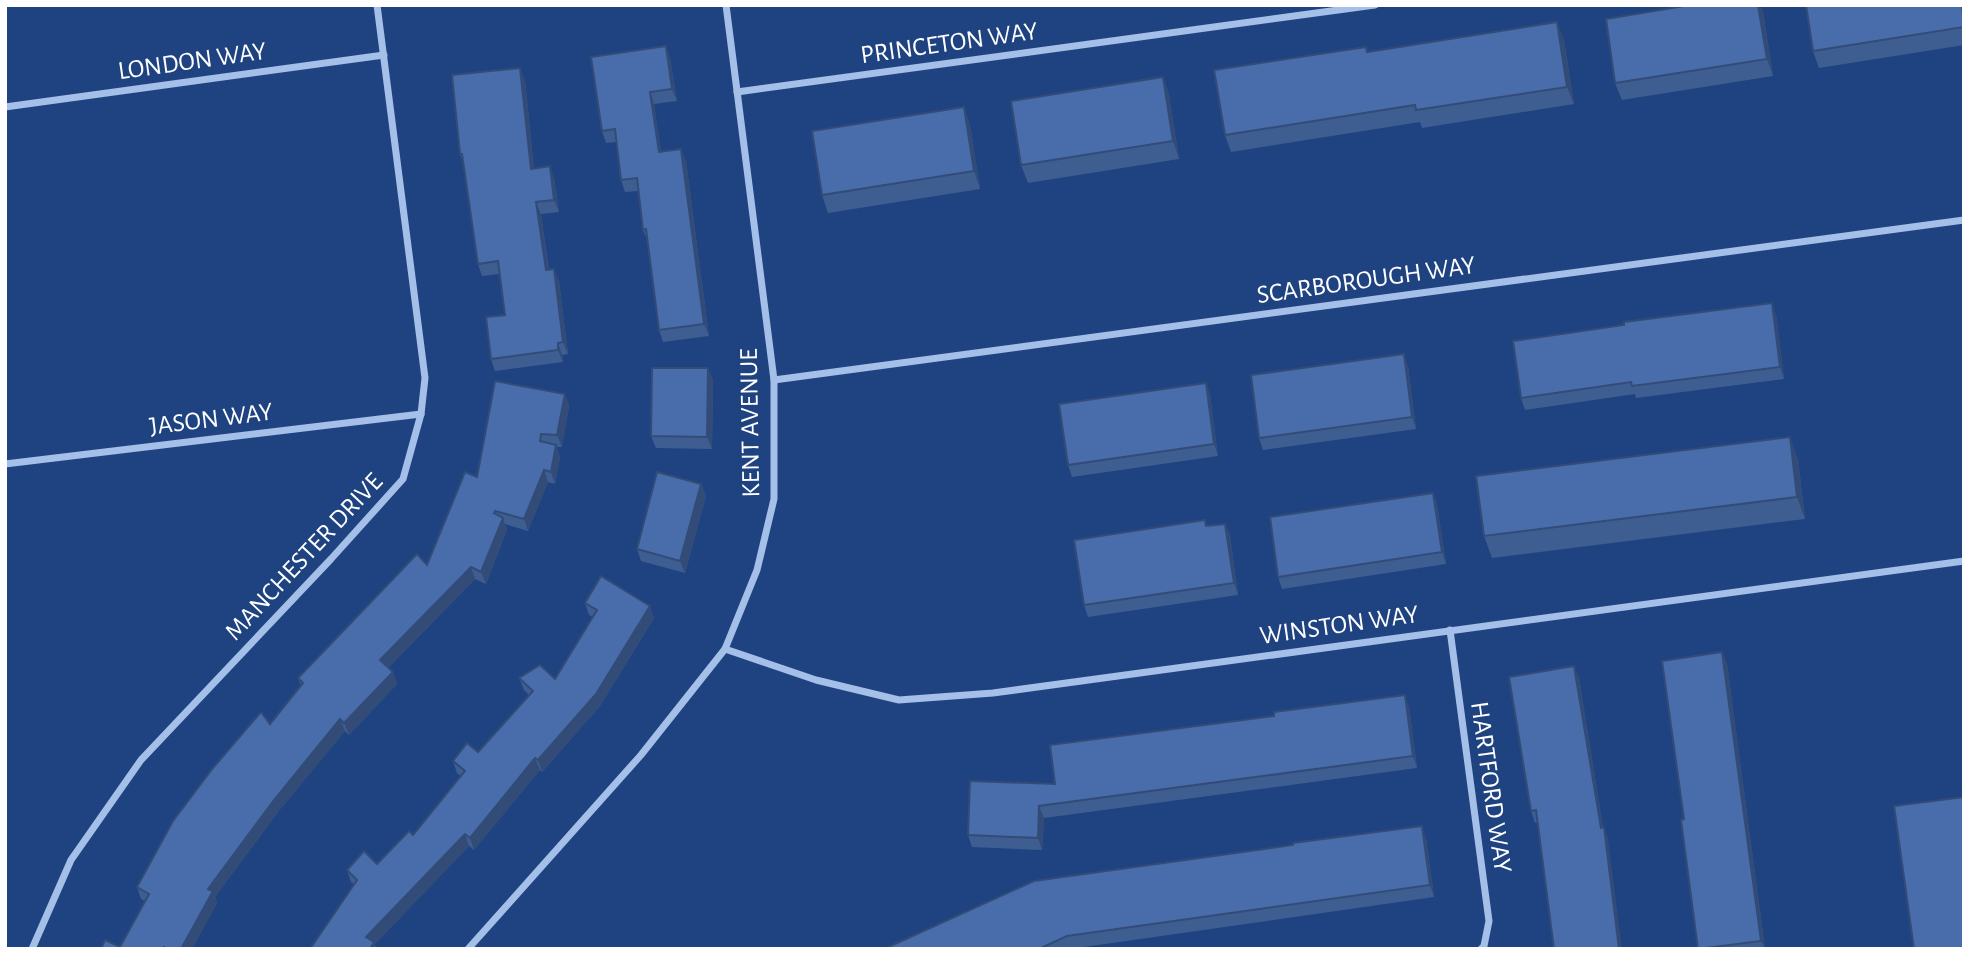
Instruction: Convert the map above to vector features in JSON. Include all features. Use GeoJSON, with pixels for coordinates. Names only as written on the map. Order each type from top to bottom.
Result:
{"type":"FeatureCollection","features":[{"type":"Feature","properties":{"kind":"street","name":"MANCHESTER DRIVE"},"geometry":{"type":"LineString","coordinates":[[32,949],[71,860],[141,760],[322,569],[403,479],[421,414],[425,379],[377,5]]}},
{"type":"Feature","properties":{"kind":"street","name":"KENT AVENUE"},"geometry":{"type":"LineString","coordinates":[[468,949],[641,755],[725,649],[757,570],[774,499],[774,380],[726,5]]}},
{"type":"Feature","properties":{"kind":"street","name":"PRINCETON WAY"},"geometry":{"type":"LineString","coordinates":[[737,92],[1375,5]]}},
{"type":"Feature","properties":{"kind":"street","name":"LONDON WAY"},"geometry":{"type":"LineString","coordinates":[[5,107],[384,55]]}},
{"type":"Feature","properties":{"kind":"street","name":"SCARBOROUGH WAY"},"geometry":{"type":"LineString","coordinates":[[774,380],[1964,220]]}},
{"type":"Feature","properties":{"kind":"street","name":"JASON WAY"},"geometry":{"type":"LineString","coordinates":[[5,464],[421,414]]}},
{"type":"Feature","properties":{"kind":"street","name":"WINSTON WAY"},"geometry":{"type":"LineString","coordinates":[[725,649],[816,680],[899,700],[993,693],[1964,561]]}},
{"type":"Feature","properties":{"kind":"street","name":"HARTFORD WAY"},"geometry":{"type":"LineString","coordinates":[[1450,630],[1489,921],[1481,949]]}},
{"type":"Feature","properties":{"kind":"building"},"geometry":{"type":"Polygon","coordinates":[[[1690,5],[1758,5],[1767,59],[1615,83],[1606,19],[1690,5]]]}},
{"type":"Feature","properties":{"kind":"building"},"geometry":{"type":"Polygon","coordinates":[[[1806,5],[1962,5],[1964,27],[1813,51],[1806,5]]]}},
{"type":"Feature","properties":{"kind":"building"},"geometry":{"type":"Polygon","coordinates":[[[1557,22],[1567,87],[1416,110],[1415,105],[1225,135],[1214,70],[1366,47],[1367,52],[1557,22]]]}},
{"type":"Feature","properties":{"kind":"building"},"geometry":{"type":"Polygon","coordinates":[[[666,46],[672,89],[650,92],[659,152],[681,149],[704,324],[659,330],[637,178],[621,180],[615,129],[602,131],[591,57],[666,46]]]}},
{"type":"Feature","properties":{"kind":"building"},"geometry":{"type":"Polygon","coordinates":[[[520,68],[531,169],[550,166],[554,200],[536,202],[546,270],[554,269],[563,342],[558,343],[558,350],[491,359],[486,317],[505,315],[498,261],[478,264],[460,154],[452,75],[520,68]]]}},
{"type":"Feature","properties":{"kind":"building"},"geometry":{"type":"Polygon","coordinates":[[[1163,77],[1173,141],[1021,165],[1011,101],[1163,77]]]}},
{"type":"Feature","properties":{"kind":"building"},"geometry":{"type":"Polygon","coordinates":[[[964,107],[974,171],[822,195],[812,131],[964,107]]]}},
{"type":"Feature","properties":{"kind":"building"},"geometry":{"type":"Polygon","coordinates":[[[1772,303],[1780,367],[1632,386],[1631,382],[1521,398],[1513,341],[1624,325],[1624,322],[1772,303]]]}},
{"type":"Feature","properties":{"kind":"building"},"geometry":{"type":"Polygon","coordinates":[[[1404,354],[1412,417],[1259,438],[1251,375],[1404,354]]]}},
{"type":"Feature","properties":{"kind":"building"},"geometry":{"type":"Polygon","coordinates":[[[652,368],[708,368],[707,437],[651,436],[652,368]]]}},
{"type":"Feature","properties":{"kind":"building"},"geometry":{"type":"Polygon","coordinates":[[[495,381],[565,394],[557,435],[541,434],[540,441],[556,445],[551,472],[544,470],[524,519],[495,511],[494,513],[503,518],[481,572],[471,567],[380,660],[393,672],[344,723],[340,719],[274,800],[208,889],[213,891],[181,949],[101,949],[105,940],[120,947],[149,894],[137,887],[173,821],[213,768],[261,712],[270,724],[303,683],[298,678],[417,554],[427,565],[465,472],[477,477],[495,381]]]}},
{"type":"Feature","properties":{"kind":"building"},"geometry":{"type":"Polygon","coordinates":[[[1206,383],[1214,444],[1068,465],[1059,404],[1206,383]]]}},
{"type":"Feature","properties":{"kind":"building"},"geometry":{"type":"Polygon","coordinates":[[[1790,437],[1797,497],[1484,536],[1476,476],[1790,437]]]}},
{"type":"Feature","properties":{"kind":"building"},"geometry":{"type":"Polygon","coordinates":[[[657,472],[701,484],[680,561],[637,549],[657,472]]]}},
{"type":"Feature","properties":{"kind":"building"},"geometry":{"type":"Polygon","coordinates":[[[1433,493],[1442,552],[1278,577],[1270,517],[1433,493]]]}},
{"type":"Feature","properties":{"kind":"building"},"geometry":{"type":"Polygon","coordinates":[[[1205,520],[1206,526],[1225,524],[1234,583],[1084,605],[1074,540],[1205,520]]]}},
{"type":"Feature","properties":{"kind":"building"},"geometry":{"type":"Polygon","coordinates":[[[601,576],[650,606],[596,694],[538,760],[535,758],[470,838],[465,834],[366,937],[374,942],[370,949],[310,949],[357,880],[347,870],[364,851],[377,864],[409,831],[413,835],[465,771],[453,761],[467,743],[478,752],[533,691],[519,678],[540,665],[555,679],[597,610],[585,603],[601,576]]]}},
{"type":"Feature","properties":{"kind":"building"},"geometry":{"type":"Polygon","coordinates":[[[1722,652],[1761,941],[1698,949],[1681,820],[1684,819],[1662,661],[1722,652]]]}},
{"type":"Feature","properties":{"kind":"building"},"geometry":{"type":"Polygon","coordinates":[[[1574,666],[1601,828],[1604,827],[1619,949],[1554,949],[1536,810],[1531,811],[1509,677],[1574,666]]]}},
{"type":"Feature","properties":{"kind":"building"},"geometry":{"type":"Polygon","coordinates":[[[1405,695],[1413,756],[1039,806],[1038,838],[968,835],[970,781],[1055,784],[1050,745],[1274,716],[1274,712],[1405,695]]]}},
{"type":"Feature","properties":{"kind":"building"},"geometry":{"type":"Polygon","coordinates":[[[1964,797],[1964,949],[1914,949],[1894,806],[1964,797]]]}},
{"type":"Feature","properties":{"kind":"building"},"geometry":{"type":"Polygon","coordinates":[[[1422,826],[1430,885],[1067,936],[1039,949],[884,949],[1034,881],[1422,826]]]}}]}
